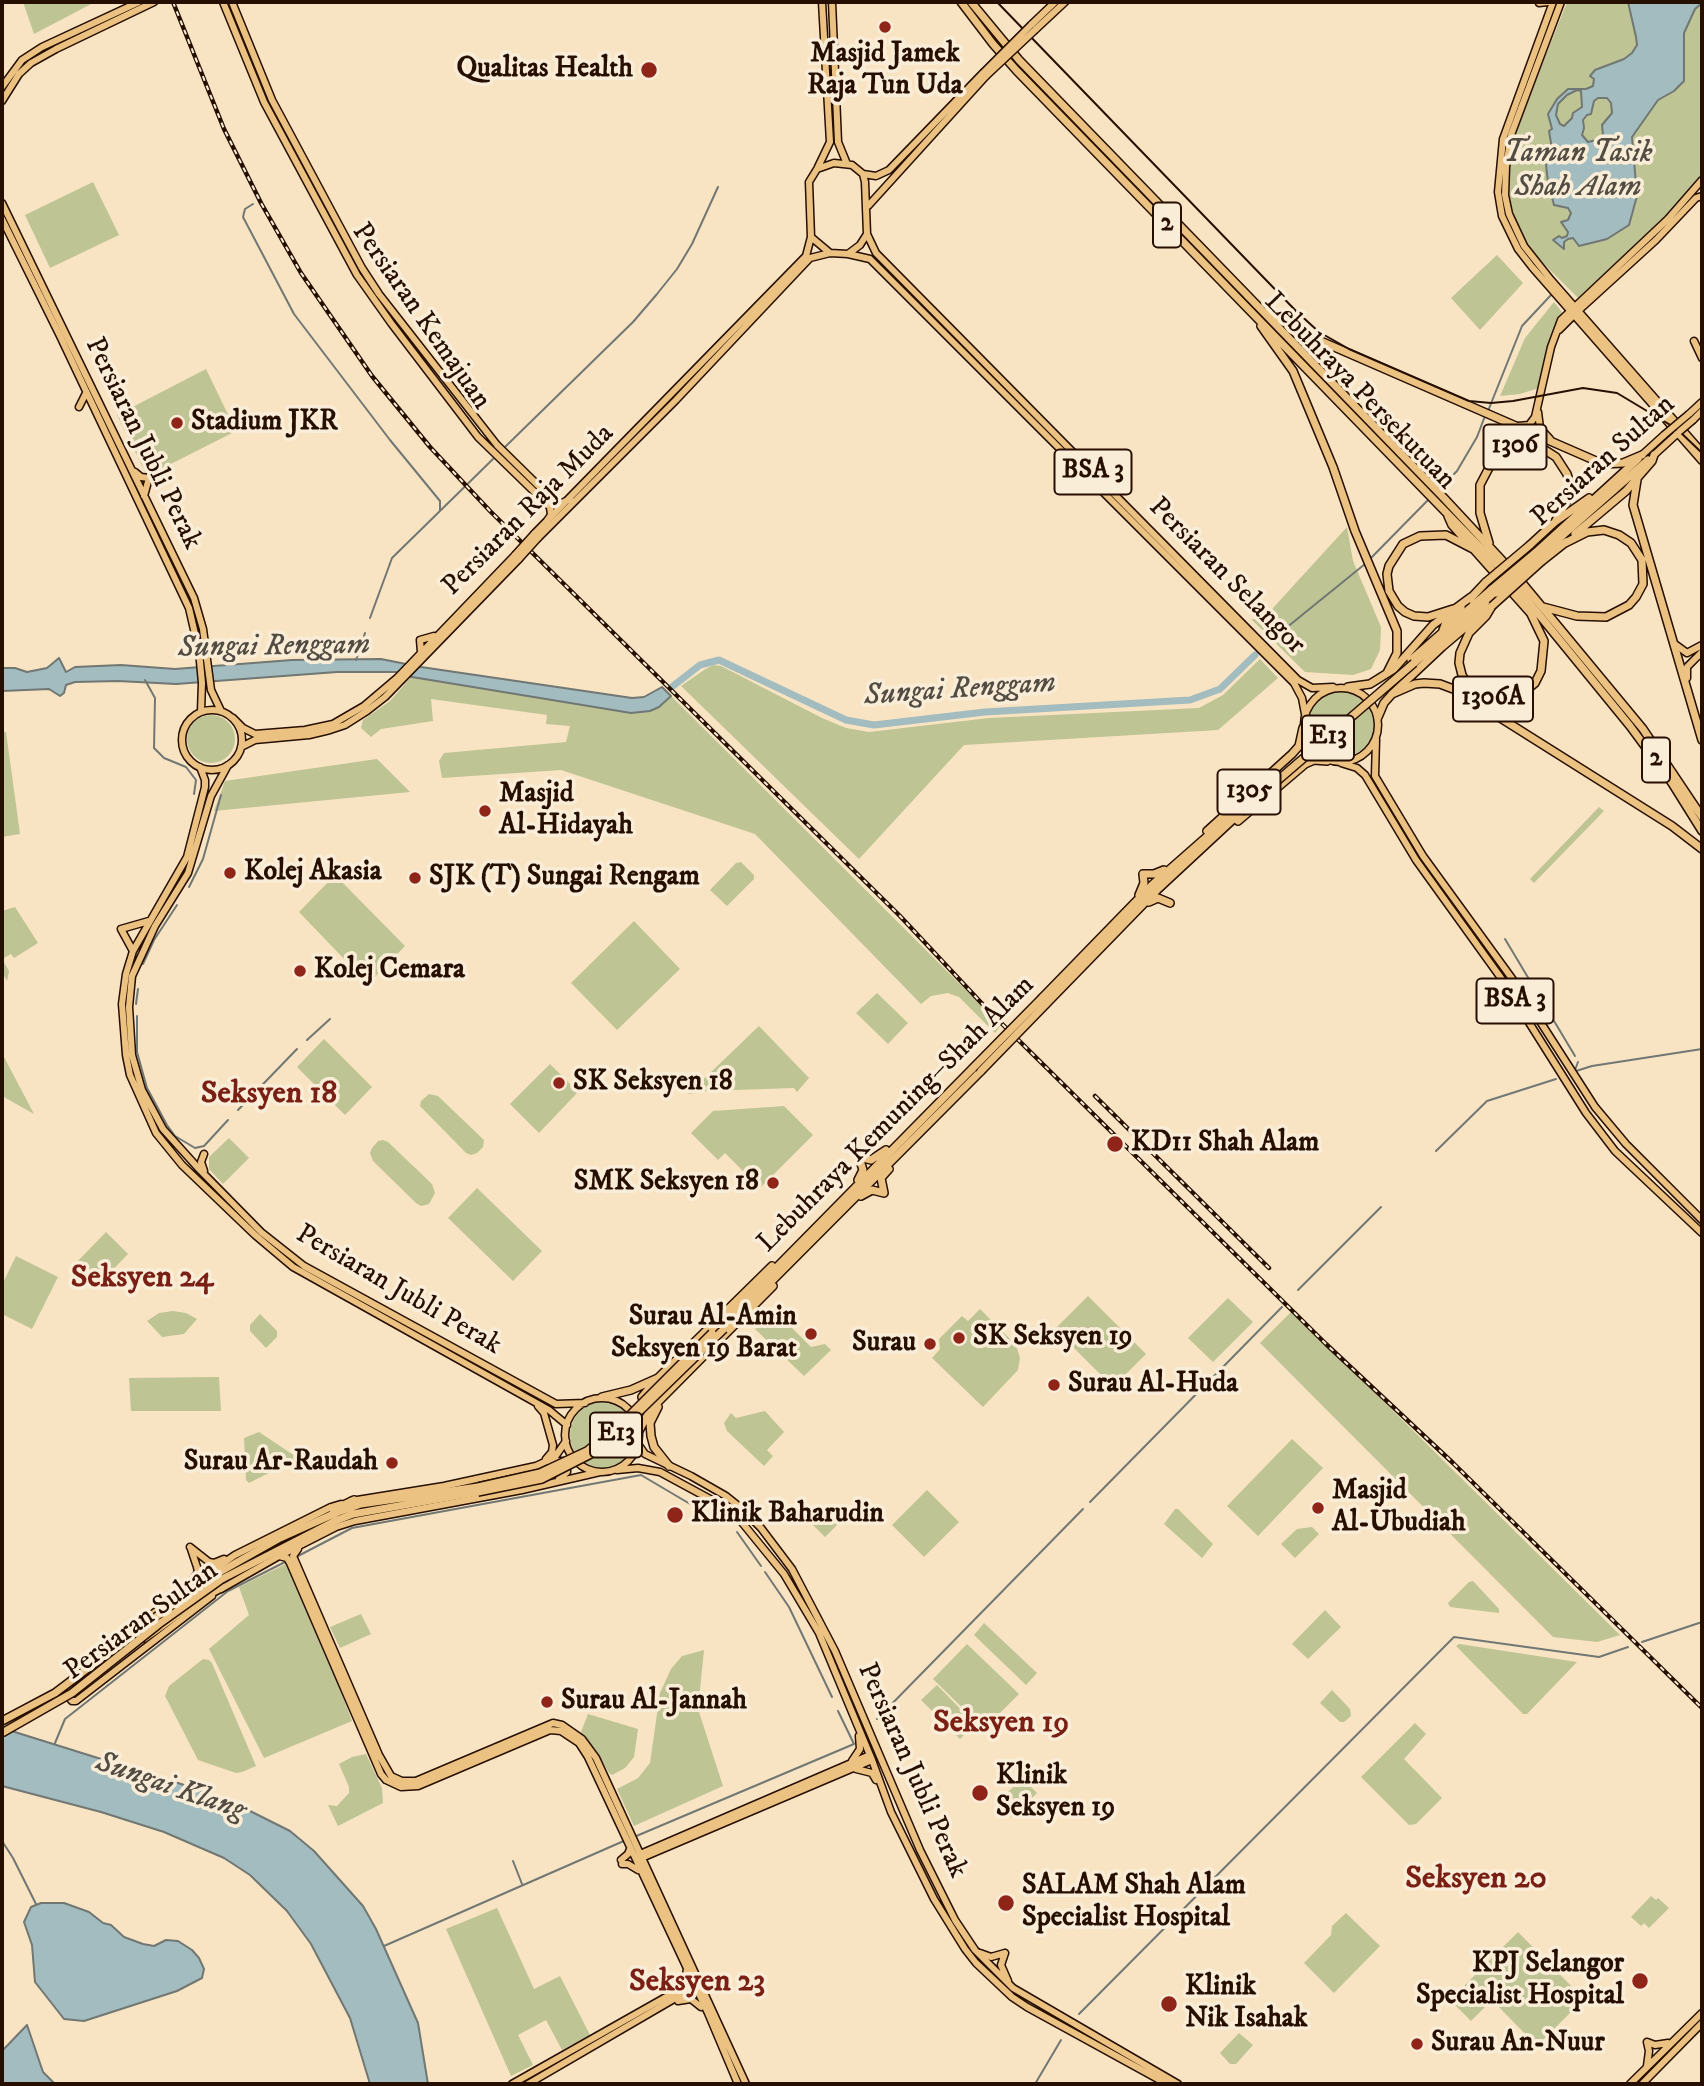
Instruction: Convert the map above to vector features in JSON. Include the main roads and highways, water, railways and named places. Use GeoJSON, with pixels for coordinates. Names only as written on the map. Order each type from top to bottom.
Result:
{"type":"FeatureCollection","features":[{"type":"Feature","properties":{"kind":"highway","name":"Lebuhraya Persekutuan"},"geometry":{"type":"LineString","coordinates":[[961,2],[1016,70],[1259,313]]}},
{"type":"Feature","properties":{"kind":"highway","name":"Lebuhraya Persekutuan"},"geometry":{"type":"LineString","coordinates":[[971,2],[1018,60],[1259,313],[1430,489],[1490,546],[1643,729],[1702,817]]}},
{"type":"Feature","properties":{"kind":"highway"},"geometry":{"type":"LineString","coordinates":[[1387,673],[1397,653],[1397,631],[1293,371],[1266,335],[1259,313],[1272,314],[1297,331],[1603,464],[1623,463],[1642,455]]}},
{"type":"Feature","properties":{"kind":"highway","name":"1306"},"geometry":{"type":"LineString","coordinates":[[1490,546],[1480,513],[1480,485],[1498,456],[1516,447],[1531,446],[1545,450],[1556,457],[1567,474],[1570,495],[1555,522]]}},
{"type":"Feature","properties":{"kind":"highway","name":"Persiaran Sultan"},"geometry":{"type":"LineString","coordinates":[[1539,557],[1642,455]]}},
{"type":"Feature","properties":{"kind":"highway"},"geometry":{"type":"LineString","coordinates":[[1564,543],[1637,480],[1654,455]]}},
{"type":"Feature","properties":{"kind":"highway","name":"Persiaran Sultan"},"geometry":{"type":"LineString","coordinates":[[1539,557],[1654,455]]}},
{"type":"Feature","properties":{"kind":"highway"},"geometry":{"type":"LineString","coordinates":[[1637,480],[1633,505],[1702,740]]}},
{"type":"Feature","properties":{"kind":"highway"},"geometry":{"type":"LineString","coordinates":[[1441,634],[1446,622],[1486,582],[1555,522],[1612,483]]}},
{"type":"Feature","properties":{"kind":"highway","name":"Lebuhraya Persekutuan"},"geometry":{"type":"LineString","coordinates":[[1440,499],[1444,510],[1505,573],[1654,756],[1702,831]]}},
{"type":"Feature","properties":{"kind":"highway"},"geometry":{"type":"LineString","coordinates":[[1444,510],[1452,525],[1531,614],[1541,625],[1555,633]]}},
{"type":"Feature","properties":{"kind":"highway"},"geometry":{"type":"LineString","coordinates":[[1378,717],[1384,703],[1392,694],[1442,647],[1492,606],[1539,557],[1587,532],[1604,530],[1631,542],[1642,560],[1643,584],[1636,597],[1629,606],[1606,617],[1577,616],[1543,607]]}},
{"type":"Feature","properties":{"kind":"highway"},"geometry":{"type":"LineString","coordinates":[[1453,609],[1428,617],[1405,612],[1389,591],[1389,566],[1403,544],[1420,536],[1446,535],[1474,549]]}},
{"type":"Feature","properties":{"kind":"highway","name":"Lebuhraya Kemuning–Shah Alam"},"geometry":{"type":"LineString","coordinates":[[221,1580],[280,1538],[338,1512],[361,1504],[542,1479],[591,1454],[611,1440],[802,1252],[981,1070],[1135,907],[1191,853],[1413,662],[1441,634],[1539,557]]}},
{"type":"Feature","properties":{"kind":"highway","name":"Lebuhraya Kemuning–Shah Alam"},"geometry":{"type":"LineString","coordinates":[[1413,662],[1494,591]]}},
{"type":"Feature","properties":{"kind":"highway"},"geometry":{"type":"LineString","coordinates":[[1348,687],[1363,687],[1387,673],[1403,660],[1427,631],[1471,597]]}},
{"type":"Feature","properties":{"kind":"highway","name":"1306A"},"geometry":{"type":"LineString","coordinates":[[1492,606],[1463,643],[1459,663],[1462,675],[1475,692],[1485,697],[1504,699],[1519,696],[1535,683],[1541,671],[1544,641],[1531,614]]}},
{"type":"Feature","properties":{"kind":"highway"},"geometry":{"type":"LineString","coordinates":[[1425,654],[1442,647]]}},
{"type":"Feature","properties":{"kind":"highway"},"geometry":{"type":"LineString","coordinates":[[1392,694],[1424,683],[1440,684],[1456,690],[1672,826],[1702,849]]}},
{"type":"Feature","properties":{"kind":"highway","name":"1305"},"geometry":{"type":"LineString","coordinates":[[1191,853],[1214,823],[1292,754],[1298,746],[1303,728]]}},
{"type":"Feature","properties":{"kind":"highway"},"geometry":{"type":"LineString","coordinates":[[1191,853],[1305,764],[1314,760],[1328,761]]}},
{"type":"Feature","properties":{"kind":"highway"},"geometry":{"type":"LineString","coordinates":[[1135,907],[1144,883],[1143,874],[1175,869]]}},
{"type":"Feature","properties":{"kind":"highway"},"geometry":{"type":"LineString","coordinates":[[1135,907],[1158,898],[1170,903],[1168,883],[1175,869]]}},
{"type":"Feature","properties":{"kind":"highway","name":"Lebuhraya Kemuning–Shah Alam"},"geometry":{"type":"LineString","coordinates":[[221,1580],[334,1521],[353,1514],[478,1489],[540,1473],[587,1451],[625,1420],[972,1068],[1044,1001]]}},
{"type":"Feature","properties":{"kind":"highway"},"geometry":{"type":"LineString","coordinates":[[855,1186],[863,1170],[859,1157],[871,1160],[904,1137]]}},
{"type":"Feature","properties":{"kind":"highway"},"geometry":{"type":"LineString","coordinates":[[848,1205],[865,1193],[878,1190],[884,1193],[881,1178],[899,1158],[903,1149]]}},
{"type":"Feature","properties":{"kind":"highway"},"geometry":{"type":"LineString","coordinates":[[639,1432],[650,1410],[760,1300],[802,1252]]}},
{"type":"Feature","properties":{"kind":"highway"},"geometry":{"type":"LineString","coordinates":[[661,1400],[650,1406],[645,1405],[642,1397],[765,1271],[782,1260]]}},
{"type":"Feature","properties":{"kind":"highway"},"geometry":{"type":"LineString","coordinates":[[602,1397],[631,1390],[658,1378]]}},
{"type":"Feature","properties":{"kind":"highway"},"geometry":{"type":"LineString","coordinates":[[668,1466],[654,1447],[650,1423],[654,1412],[678,1383]]}},
{"type":"Feature","properties":{"kind":"highway"},"geometry":{"type":"LineString","coordinates":[[280,1538],[354,1500]]}},
{"type":"Feature","properties":{"kind":"highway"},"geometry":{"type":"LineString","coordinates":[[134,1645],[178,1615],[221,1580]]}},
{"type":"Feature","properties":{"kind":"highway","name":"E13"},"geometry":{"type":"LineString","coordinates":[[2,1733],[67,1696],[159,1624],[221,1580]]}},
{"type":"Feature","properties":{"kind":"highway","name":"E13"},"geometry":{"type":"LineString","coordinates":[[2,1721],[55,1693],[189,1592],[221,1580]]}},
{"type":"Feature","properties":{"kind":"main road"},"geometry":{"type":"LineString","coordinates":[[2,87],[22,60],[42,47],[139,2]]}},
{"type":"Feature","properties":{"kind":"main road"},"geometry":{"type":"LineString","coordinates":[[2,101],[19,74],[31,63],[154,2]]}},
{"type":"Feature","properties":{"kind":"main road","name":"Persiaran Kemajuan"},"geometry":{"type":"LineString","coordinates":[[223,2],[264,102],[351,264],[391,323],[478,437],[547,504],[551,515],[547,522]]}},
{"type":"Feature","properties":{"kind":"main road","name":"Persiaran Kemajuan"},"geometry":{"type":"LineString","coordinates":[[232,2],[272,100],[362,268],[397,318],[497,445],[555,502],[562,503],[570,499]]}},
{"type":"Feature","properties":{"kind":"main road"},"geometry":{"type":"LineString","coordinates":[[822,2],[830,142],[827,153],[810,182],[811,237],[830,253],[848,254],[860,245],[867,234],[868,206],[863,174]]}},
{"type":"Feature","properties":{"kind":"main road"},"geometry":{"type":"LineString","coordinates":[[832,2],[838,142],[848,164]]}},
{"type":"Feature","properties":{"kind":"main road"},"geometry":{"type":"LineString","coordinates":[[1033,28],[1055,2]]}},
{"type":"Feature","properties":{"kind":"main road"},"geometry":{"type":"LineString","coordinates":[[817,169],[834,163],[848,164],[863,174],[876,176],[890,170],[984,75],[1033,28],[1065,2]]}},
{"type":"Feature","properties":{"kind":"main road"},"geometry":{"type":"LineString","coordinates":[[1548,282],[1516,233],[1505,195],[1506,167],[1511,135],[1561,2]]}},
{"type":"Feature","properties":{"kind":"main road"},"geometry":{"type":"LineString","coordinates":[[1546,3],[1549,15],[1503,139],[1498,192],[1508,230],[1518,249],[1702,452]]}},
{"type":"Feature","properties":{"kind":"main road"},"geometry":{"type":"LineString","coordinates":[[42,47],[56,49]]}},
{"type":"Feature","properties":{"kind":"main road"},"geometry":{"type":"LineString","coordinates":[[868,206],[984,75]]}},
{"type":"Feature","properties":{"kind":"main road"},"geometry":{"type":"LineString","coordinates":[[1622,268],[1702,180]]}},
{"type":"Feature","properties":{"kind":"main road"},"geometry":{"type":"LineString","coordinates":[[1513,426],[1525,426],[1532,422],[1561,320],[1702,195]]}},
{"type":"Feature","properties":{"kind":"main road","name":"Persiaran Jubli Perak"},"geometry":{"type":"LineString","coordinates":[[2,203],[194,598],[203,629],[206,682],[201,712]]}},
{"type":"Feature","properties":{"kind":"main road","name":"Persiaran Jubli Perak"},"geometry":{"type":"LineString","coordinates":[[2,219],[185,599],[203,652]]}},
{"type":"Feature","properties":{"kind":"main road","name":"Persiaran Selangor"},"geometry":{"type":"LineString","coordinates":[[867,234],[876,253],[1298,680],[1307,687],[1333,687]]}},
{"type":"Feature","properties":{"kind":"main road","name":"Persiaran Raja Muda"},"geometry":{"type":"LineString","coordinates":[[536,536],[806,256],[811,237]]}},
{"type":"Feature","properties":{"kind":"main road","name":"Persiaran Raja Muda"},"geometry":{"type":"LineString","coordinates":[[241,747],[255,740],[309,735],[345,724],[377,705],[536,536],[676,400],[810,258],[830,253]]}},
{"type":"Feature","properties":{"kind":"main road","name":"Persiaran Selangor"},"geometry":{"type":"LineString","coordinates":[[848,254],[870,259],[1294,683],[1303,698],[1305,714]]}},
{"type":"Feature","properties":{"kind":"main road"},"geometry":{"type":"LineString","coordinates":[[1563,298],[1584,301]]}},
{"type":"Feature","properties":{"kind":"main road"},"geometry":{"type":"LineString","coordinates":[[1584,301],[1583,322],[1702,461]]}},
{"type":"Feature","properties":{"kind":"main road"},"geometry":{"type":"LineString","coordinates":[[1556,334],[1573,311]]}},
{"type":"Feature","properties":{"kind":"main road"},"geometry":{"type":"LineString","coordinates":[[391,323],[397,318]]}},
{"type":"Feature","properties":{"kind":"main road"},"geometry":{"type":"LineString","coordinates":[[1564,324],[1583,322]]}},
{"type":"Feature","properties":{"kind":"main road"},"geometry":{"type":"LineString","coordinates":[[1702,350],[1694,341],[1702,358]]}},
{"type":"Feature","properties":{"kind":"main road"},"geometry":{"type":"LineString","coordinates":[[86,392],[80,406],[95,410]]}},
{"type":"Feature","properties":{"kind":"main road"},"geometry":{"type":"LineString","coordinates":[[1700,411],[1702,392]]}},
{"type":"Feature","properties":{"kind":"main road"},"geometry":{"type":"LineString","coordinates":[[91,402],[97,395]]}},
{"type":"Feature","properties":{"kind":"main road","name":"Persiaran Sultan"},"geometry":{"type":"LineString","coordinates":[[1642,455],[1700,411],[1702,402]]}},
{"type":"Feature","properties":{"kind":"main road"},"geometry":{"type":"LineString","coordinates":[[1538,406],[1540,428],[1562,448]]}},
{"type":"Feature","properties":{"kind":"main road","name":"Persiaran Sultan"},"geometry":{"type":"LineString","coordinates":[[1654,455],[1666,438]]}},
{"type":"Feature","properties":{"kind":"main road"},"geometry":{"type":"LineString","coordinates":[[131,468],[138,476],[149,478],[144,496]]}},
{"type":"Feature","properties":{"kind":"main road","name":"Persiaran Raja Muda"},"geometry":{"type":"LineString","coordinates":[[414,663],[436,635],[517,557]]}},
{"type":"Feature","properties":{"kind":"main road"},"geometry":{"type":"LineString","coordinates":[[1675,645],[1687,653]]}},
{"type":"Feature","properties":{"kind":"main road"},"geometry":{"type":"LineString","coordinates":[[1690,661],[1684,659],[1687,653],[1702,645]]}},
{"type":"Feature","properties":{"kind":"main road"},"geometry":{"type":"LineString","coordinates":[[1689,691],[1686,672],[1690,661],[1702,652]]}},
{"type":"Feature","properties":{"kind":"main road","name":"Persiaran Raja Muda"},"geometry":{"type":"LineString","coordinates":[[233,718],[243,728],[256,734],[304,730],[333,724],[364,706],[400,679]]}},
{"type":"Feature","properties":{"kind":"main road","name":"Persiaran Jubli Perak"},"geometry":{"type":"LineString","coordinates":[[206,682],[221,711]]}},
{"type":"Feature","properties":{"kind":"main road"},"geometry":{"type":"LineString","coordinates":[[1333,687],[1348,687],[1361,693],[1372,704],[1378,717],[1376,739],[1364,755],[1341,763],[1328,761],[1310,746],[1303,728],[1305,714],[1317,698],[1333,687]]}},
{"type":"Feature","properties":{"kind":"main road"},"geometry":{"type":"LineString","coordinates":[[211,709],[221,711],[233,718],[241,732],[239,754],[228,765],[219,769],[200,767],[191,762],[182,744],[186,724],[201,712],[211,709]]}},
{"type":"Feature","properties":{"kind":"main road","name":"BSA 3"},"geometry":{"type":"LineString","coordinates":[[1376,739],[1375,775],[1423,856],[1516,984],[1595,1107],[1626,1144],[1702,1220]]}},
{"type":"Feature","properties":{"kind":"main road","name":"BSA 3"},"geometry":{"type":"LineString","coordinates":[[1341,763],[1357,768],[1365,775],[1416,860],[1501,978],[1586,1113],[1615,1151],[1702,1233]]}},
{"type":"Feature","properties":{"kind":"main road","name":"Persiaran Jubli Perak"},"geometry":{"type":"LineString","coordinates":[[228,765],[211,796],[188,873],[152,923],[132,976],[128,1028],[132,1055],[142,1090],[163,1129],[261,1232],[304,1266],[556,1404],[585,1403]]}},
{"type":"Feature","properties":{"kind":"main road","name":"Persiaran Jubli Perak"},"geometry":{"type":"LineString","coordinates":[[200,767],[205,787],[187,857],[146,935],[140,938],[133,951],[126,974],[122,1004],[130,1075],[156,1133],[181,1165],[293,1267],[549,1410],[567,1425]]}},
{"type":"Feature","properties":{"kind":"main road"},"geometry":{"type":"LineString","coordinates":[[133,951],[121,929],[152,923]]}},
{"type":"Feature","properties":{"kind":"main road"},"geometry":{"type":"LineString","coordinates":[[177,1146],[193,1156],[204,1154],[201,1166],[210,1181]]}},
{"type":"Feature","properties":{"kind":"main road"},"geometry":{"type":"LineString","coordinates":[[602,1397],[625,1406],[632,1413],[639,1432],[638,1444],[628,1462],[617,1470],[600,1472],[581,1466],[569,1450],[566,1441],[567,1425],[571,1416],[585,1403],[602,1397]]}},
{"type":"Feature","properties":{"kind":"main road"},"geometry":{"type":"LineString","coordinates":[[533,1402],[543,1411],[553,1445],[548,1458],[536,1466]]}},
{"type":"Feature","properties":{"kind":"main road","name":"Persiaran Sultan"},"geometry":{"type":"LineString","coordinates":[[566,1441],[558,1454],[536,1466],[444,1486],[354,1500],[331,1507],[235,1555],[182,1591],[65,1685],[64,1692],[67,1697],[76,1701],[221,1580],[355,1521],[600,1472]]}},
{"type":"Feature","properties":{"kind":"main road","name":"Persiaran Jubli Perak"},"geometry":{"type":"LineString","coordinates":[[638,1444],[645,1454],[726,1496],[768,1536],[792,1569],[821,1620],[931,1872],[955,1920],[990,1968],[1013,1988],[1178,2084]]}},
{"type":"Feature","properties":{"kind":"main road"},"geometry":{"type":"LineString","coordinates":[[547,1462],[563,1461],[567,1465],[567,1472],[555,1482]]}},
{"type":"Feature","properties":{"kind":"main road","name":"Persiaran Jubli Perak"},"geometry":{"type":"LineString","coordinates":[[617,1470],[638,1468],[660,1472],[686,1484],[740,1520],[784,1574],[819,1633],[872,1757],[883,1794],[949,1925],[965,1949],[992,1979],[1027,2007],[1167,2084]]}},
{"type":"Feature","properties":{"kind":"main road"},"geometry":{"type":"LineString","coordinates":[[311,1540],[297,1549],[293,1556],[379,1755],[391,1776],[402,1782],[416,1781],[547,1725],[558,1723],[577,1734],[590,1750],[637,1857],[659,1896]]}},
{"type":"Feature","properties":{"kind":"main road"},"geometry":{"type":"LineString","coordinates":[[182,1591],[198,1572],[190,1547],[215,1563],[235,1555]]}},
{"type":"Feature","properties":{"kind":"main road"},"geometry":{"type":"LineString","coordinates":[[279,1556],[287,1558],[290,1563],[381,1774],[386,1780],[401,1787],[418,1786],[556,1730],[575,1740],[583,1749],[630,1841],[642,1849],[661,1848]]}},
{"type":"Feature","properties":{"kind":"main road"},"geometry":{"type":"LineString","coordinates":[[851,1689],[845,1699],[857,1702]]}},
{"type":"Feature","properties":{"kind":"main road"},"geometry":{"type":"LineString","coordinates":[[849,1767],[860,1749],[858,1727]]}},
{"type":"Feature","properties":{"kind":"main road"},"geometry":{"type":"LineString","coordinates":[[872,1757],[875,1744]]}},
{"type":"Feature","properties":{"kind":"main road"},"geometry":{"type":"LineString","coordinates":[[637,1857],[872,1757],[882,1761]]}},
{"type":"Feature","properties":{"kind":"main road"},"geometry":{"type":"LineString","coordinates":[[849,1767],[872,1773],[883,1794]]}},
{"type":"Feature","properties":{"kind":"main road"},"geometry":{"type":"LineString","coordinates":[[630,1841],[628,1854],[622,1862],[642,1874]]}},
{"type":"Feature","properties":{"kind":"main road"},"geometry":{"type":"LineString","coordinates":[[661,1848],[649,1864],[659,1896],[738,2084]]}},
{"type":"Feature","properties":{"kind":"main road"},"geometry":{"type":"LineString","coordinates":[[637,1857],[642,1874],[687,1969],[746,2084]]}},
{"type":"Feature","properties":{"kind":"main road"},"geometry":{"type":"LineString","coordinates":[[975,1950],[990,1957],[1004,1954],[1002,1969],[1013,1988]]}},
{"type":"Feature","properties":{"kind":"main road"},"geometry":{"type":"LineString","coordinates":[[990,1968],[992,1979]]}},
{"type":"Feature","properties":{"kind":"main road"},"geometry":{"type":"LineString","coordinates":[[512,2084],[663,2002],[685,1980],[687,1969]]}},
{"type":"Feature","properties":{"kind":"main road"},"geometry":{"type":"LineString","coordinates":[[528,2084],[696,1983]]}},
{"type":"Feature","properties":{"kind":"main road"},"geometry":{"type":"LineString","coordinates":[[663,2002],[691,1998],[708,2014]]}},
{"type":"Feature","properties":{"kind":"main road"},"geometry":{"type":"LineString","coordinates":[[1630,2084],[1702,2013]]}},
{"type":"Feature","properties":{"kind":"main road"},"geometry":{"type":"LineString","coordinates":[[1642,2084],[1702,2023]]}},
{"type":"Feature","properties":{"kind":"main road"},"geometry":{"type":"LineString","coordinates":[[1693,2033],[1702,2032]]}},
{"type":"Feature","properties":{"kind":"main road"},"geometry":{"type":"LineString","coordinates":[[1646,2068],[1649,2052],[1647,2042],[1661,2045],[1671,2043]]}},
{"type":"Feature","properties":{"kind":"water","name":"Taman Tasik Shah Alam"},"geometry":{"type":"Polygon","coordinates":[[[1628,2],[1702,3],[1695,9],[1684,33],[1684,81],[1674,91],[1658,100],[1632,137],[1637,196],[1629,225],[1607,239],[1579,246],[1573,238],[1568,239],[1564,242],[1564,249],[1553,240],[1559,236],[1567,236],[1568,232],[1561,222],[1568,220],[1571,213],[1568,208],[1554,205],[1548,182],[1546,165],[1551,143],[1549,131],[1552,129],[1548,114],[1557,99],[1568,89],[1586,89],[1593,86],[1594,79],[1590,76],[1595,70],[1624,59],[1632,53],[1637,45],[1628,2]],[[1577,90],[1558,104],[1556,115],[1564,126],[1573,113],[1582,107],[1581,91],[1577,90]],[[1607,98],[1594,101],[1591,114],[1583,120],[1582,135],[1588,142],[1600,139],[1603,135],[1602,125],[1612,113],[1611,103],[1607,98]]]}},
{"type":"Feature","properties":{"kind":"water"},"geometry":{"type":"Polygon","coordinates":[[[59,658],[66,672],[75,667],[121,665],[175,669],[292,660],[381,659],[632,698],[644,697],[662,687],[671,696],[650,711],[631,713],[412,677],[396,672],[337,672],[176,684],[75,682],[66,685],[60,696],[49,689],[2,691],[2,668],[27,672],[47,668],[59,658]]]}},
{"type":"Feature","properties":{"kind":"water","name":"Sungai Klang"},"geometry":{"type":"Polygon","coordinates":[[[2,1728],[197,1789],[236,1804],[290,1831],[314,1851],[363,1906],[376,1929],[418,2023],[428,2084],[370,2084],[350,2018],[311,1944],[287,1911],[250,1875],[224,1858],[164,1832],[2,1786],[2,1728]]]}},
{"type":"Feature","properties":{"kind":"water"},"geometry":{"type":"Polygon","coordinates":[[[41,1903],[64,1903],[89,1912],[103,1923],[111,1925],[124,1937],[143,1944],[154,1946],[166,1940],[178,1941],[199,1958],[204,1969],[202,1978],[177,1991],[84,2021],[64,2019],[35,1982],[32,1945],[24,1922],[31,1907],[41,1903]]]}},
{"type":"Feature","properties":{"kind":"water"},"geometry":{"type":"Polygon","coordinates":[[[27,2025],[43,2072],[55,2084],[2,2084],[2,2051],[27,2025]]]}},
{"type":"Feature","properties":{"kind":"waterway"},"geometry":{"type":"LineString","coordinates":[[505,447],[633,322],[657,294],[692,244],[718,187]]}},
{"type":"Feature","properties":{"kind":"waterway"},"geometry":{"type":"LineString","coordinates":[[253,204],[245,209],[243,217],[294,314],[440,501],[440,511]]}},
{"type":"Feature","properties":{"kind":"waterway","name":"Sungai Renggam"},"geometry":{"type":"LineString","coordinates":[[1488,411],[1522,326],[1551,295]]}},
{"type":"Feature","properties":{"kind":"waterway","name":"Sungai Renggam"},"geometry":{"type":"LineString","coordinates":[[1438,490],[1457,471],[1477,437],[1485,416]]}},
{"type":"Feature","properties":{"kind":"waterway"},"geometry":{"type":"LineString","coordinates":[[370,618],[392,558],[493,459]]}},
{"type":"Feature","properties":{"kind":"waterway","name":"Sungai Renggam"},"geometry":{"type":"LineString","coordinates":[[1369,560],[1429,499]]}},
{"type":"Feature","properties":{"kind":"waterway","name":"Sungai Renggam"},"geometry":{"type":"LineString","coordinates":[[1270,641],[1365,564]]}},
{"type":"Feature","properties":{"kind":"waterway"},"geometry":{"type":"LineString","coordinates":[[356,660],[365,633]]}},
{"type":"Feature","properties":{"kind":"waterway","name":"Sungai Renggam"},"geometry":{"type":"LineString","coordinates":[[673,686],[700,665],[719,660],[846,720],[874,725],[985,712],[1190,700],[1220,689],[1255,655]]}},
{"type":"Feature","properties":{"kind":"waterway"},"geometry":{"type":"LineString","coordinates":[[145,680],[155,698],[154,748],[164,758],[186,767],[196,780],[194,794]]}},
{"type":"Feature","properties":{"kind":"waterway"},"geometry":{"type":"LineString","coordinates":[[189,887],[203,859],[221,795]]}},
{"type":"Feature","properties":{"kind":"waterway"},"geometry":{"type":"LineString","coordinates":[[143,964],[154,940],[177,905]]}},
{"type":"Feature","properties":{"kind":"waterway"},"geometry":{"type":"LineString","coordinates":[[1505,939],[1575,1056]]}},
{"type":"Feature","properties":{"kind":"waterway"},"geometry":{"type":"LineString","coordinates":[[136,1004],[138,989]]}},
{"type":"Feature","properties":{"kind":"waterway"},"geometry":{"type":"LineString","coordinates":[[137,1016],[137,1052],[147,1088],[175,1136],[195,1148],[204,1146],[228,1120]]}},
{"type":"Feature","properties":{"kind":"waterway"},"geometry":{"type":"LineString","coordinates":[[307,1040],[330,1019]]}},
{"type":"Feature","properties":{"kind":"waterway"},"geometry":{"type":"LineString","coordinates":[[238,1110],[297,1049]]}},
{"type":"Feature","properties":{"kind":"waterway"},"geometry":{"type":"LineString","coordinates":[[1576,1071],[1592,1066],[1702,1049]]}},
{"type":"Feature","properties":{"kind":"waterway"},"geometry":{"type":"LineString","coordinates":[[1575,1070],[1578,1062]]}},
{"type":"Feature","properties":{"kind":"waterway"},"geometry":{"type":"LineString","coordinates":[[1436,1151],[1487,1101],[1556,1079]]}},
{"type":"Feature","properties":{"kind":"waterway"},"geometry":{"type":"LineString","coordinates":[[1298,1290],[1381,1207]]}},
{"type":"Feature","properties":{"kind":"waterway"},"geometry":{"type":"LineString","coordinates":[[1090,1502],[1282,1307]]}},
{"type":"Feature","properties":{"kind":"waterway"},"geometry":{"type":"LineString","coordinates":[[298,1556],[352,1528],[641,1475],[724,1524]]}},
{"type":"Feature","properties":{"kind":"waterway"},"geometry":{"type":"LineString","coordinates":[[877,1719],[1083,1509]]}},
{"type":"Feature","properties":{"kind":"waterway"},"geometry":{"type":"LineString","coordinates":[[737,1532],[761,1566]]}},
{"type":"Feature","properties":{"kind":"waterway"},"geometry":{"type":"LineString","coordinates":[[55,1743],[65,1719],[228,1591],[285,1562]]}},
{"type":"Feature","properties":{"kind":"waterway"},"geometry":{"type":"LineString","coordinates":[[765,1572],[789,1607],[832,1697]]}},
{"type":"Feature","properties":{"kind":"waterway"},"geometry":{"type":"LineString","coordinates":[[1642,1642],[1702,1622]]}},
{"type":"Feature","properties":{"kind":"waterway"},"geometry":{"type":"LineString","coordinates":[[1079,2014],[1454,1637],[1599,1657],[1628,1647]]}},
{"type":"Feature","properties":{"kind":"waterway"},"geometry":{"type":"LineString","coordinates":[[634,1837],[854,1744],[838,1711]]}},
{"type":"Feature","properties":{"kind":"waterway"},"geometry":{"type":"LineString","coordinates":[[384,1946],[626,1840]]}},
{"type":"Feature","properties":{"kind":"waterway"},"geometry":{"type":"LineString","coordinates":[[2,1841],[36,1904]]}},
{"type":"Feature","properties":{"kind":"waterway"},"geometry":{"type":"LineString","coordinates":[[513,1861],[522,1884]]}},
{"type":"Feature","properties":{"kind":"waterway"},"geometry":{"type":"LineString","coordinates":[[1035,2084],[1061,2040]]}},
{"type":"Feature","properties":{"kind":"tram line"},"geometry":{"type":"LineString","coordinates":[[997,2],[1319,332],[1349,349],[1469,401],[1513,401],[1583,388],[1617,393],[1677,429],[1702,453]]}},
{"type":"Feature","properties":{"kind":"railway"},"geometry":{"type":"LineString","coordinates":[[173,2],[224,129],[261,203],[301,273],[372,376],[430,447],[490,511],[900,916],[988,1010],[1326,1344],[1453,1463],[1702,1708]]}},
{"type":"Feature","properties":{"kind":"railway"},"geometry":{"type":"LineString","coordinates":[[1095,1096],[1269,1268]]}},
{"type":"Feature","properties":{"kind":"place","name":"Masjid Jamek Raja Tun Uda"},"geometry":{"type":"Point","coordinates":[885,27]}},
{"type":"Feature","properties":{"kind":"place","name":"Qualitas Health"},"geometry":{"type":"Point","coordinates":[649,70]}},
{"type":"Feature","properties":{"kind":"place","name":"Stadium JKR"},"geometry":{"type":"Point","coordinates":[177,423]}},
{"type":"Feature","properties":{"kind":"place","name":"Masjid Al-Hidayah"},"geometry":{"type":"Point","coordinates":[485,811]}},
{"type":"Feature","properties":{"kind":"place","name":"Kolej Akasia"},"geometry":{"type":"Point","coordinates":[230,873]}},
{"type":"Feature","properties":{"kind":"place","name":"SJK (T) Sungai Rengam"},"geometry":{"type":"Point","coordinates":[415,878]}},
{"type":"Feature","properties":{"kind":"place","name":"Kolej Cemara"},"geometry":{"type":"Point","coordinates":[300,971]}},
{"type":"Feature","properties":{"kind":"place","name":"SK Seksyen 18"},"geometry":{"type":"Point","coordinates":[559,1083]}},
{"type":"Feature","properties":{"kind":"place","name":"KD11 Shah Alam"},"geometry":{"type":"Point","coordinates":[1115,1144]}},
{"type":"Feature","properties":{"kind":"place","name":"SMK Seksyen 18"},"geometry":{"type":"Point","coordinates":[773,1183]}},
{"type":"Feature","properties":{"kind":"place","name":"Surau Al-Amin Seksyen 19 Barat"},"geometry":{"type":"Point","coordinates":[811,1334]}},
{"type":"Feature","properties":{"kind":"place","name":"SK Seksyen 19"},"geometry":{"type":"Point","coordinates":[959,1338]}},
{"type":"Feature","properties":{"kind":"place","name":"Surau"},"geometry":{"type":"Point","coordinates":[930,1344]}},
{"type":"Feature","properties":{"kind":"place","name":"Surau Al-Huda"},"geometry":{"type":"Point","coordinates":[1054,1385]}},
{"type":"Feature","properties":{"kind":"place","name":"Surau Ar-Raudah"},"geometry":{"type":"Point","coordinates":[392,1463]}},
{"type":"Feature","properties":{"kind":"place","name":"Masjid Al-Ubudiah"},"geometry":{"type":"Point","coordinates":[1318,1508]}},
{"type":"Feature","properties":{"kind":"place","name":"Klinik Baharudin"},"geometry":{"type":"Point","coordinates":[675,1515]}},
{"type":"Feature","properties":{"kind":"place","name":"Surau Al-Jannah"},"geometry":{"type":"Point","coordinates":[547,1702]}},
{"type":"Feature","properties":{"kind":"place","name":"Klinik Seksyen 19"},"geometry":{"type":"Point","coordinates":[980,1793]}},
{"type":"Feature","properties":{"kind":"place","name":"SALAM Shah Alam Specialist Hospital"},"geometry":{"type":"Point","coordinates":[1006,1903]}},
{"type":"Feature","properties":{"kind":"place","name":"KPJ Selangor Specialist Hospital"},"geometry":{"type":"Point","coordinates":[1640,1981]}},
{"type":"Feature","properties":{"kind":"place","name":"Klinik Nik Isahak"},"geometry":{"type":"Point","coordinates":[1169,2004]}},
{"type":"Feature","properties":{"kind":"place","name":"Surau An-Nuur"},"geometry":{"type":"Point","coordinates":[1417,2044]}},
{"type":"Feature","properties":{"kind":"district","name":"Seksyen 18"},"geometry":{"type":"Point","coordinates":[269,1095]}},
{"type":"Feature","properties":{"kind":"district","name":"Seksyen 24"},"geometry":{"type":"Point","coordinates":[142,1279]}},
{"type":"Feature","properties":{"kind":"district","name":"Seksyen 19"},"geometry":{"type":"Point","coordinates":[1001,1724]}},
{"type":"Feature","properties":{"kind":"district","name":"Seksyen 20"},"geometry":{"type":"Point","coordinates":[1476,1880]}},
{"type":"Feature","properties":{"kind":"district","name":"Seksyen 23"},"geometry":{"type":"Point","coordinates":[697,1983]}}]}
